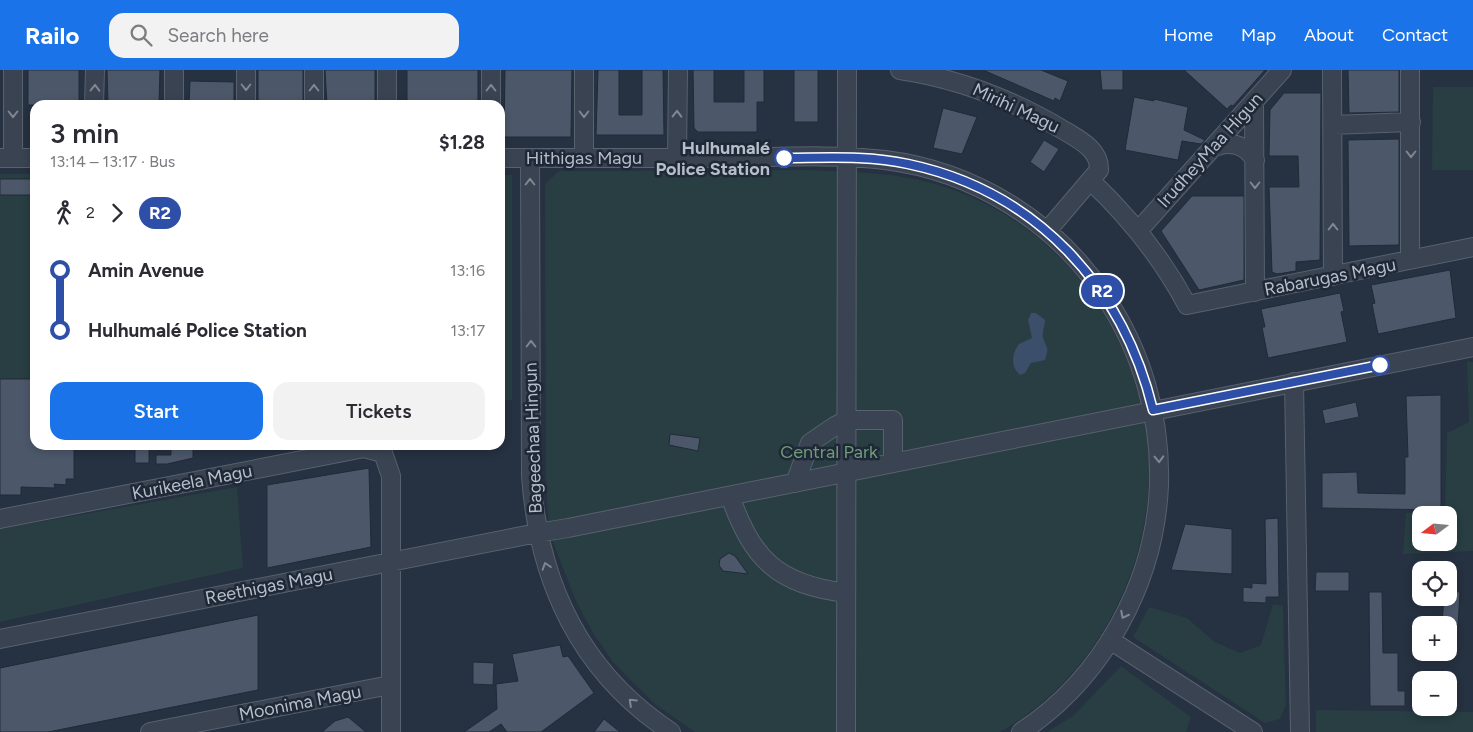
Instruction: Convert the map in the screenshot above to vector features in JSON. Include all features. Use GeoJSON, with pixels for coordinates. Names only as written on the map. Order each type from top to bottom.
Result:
{"type":"FeatureCollection","features":[{"type":"Feature","properties":{"kind":"street"},"geometry":{"type":"LineString","coordinates":[[94,100],[95,70]]}},
{"type":"Feature","properties":{"kind":"street"},"geometry":{"type":"LineString","coordinates":[[174,70],[174,100]]}},
{"type":"Feature","properties":{"kind":"street"},"geometry":{"type":"LineString","coordinates":[[246,70],[246,100]]}},
{"type":"Feature","properties":{"kind":"street"},"geometry":{"type":"LineString","coordinates":[[314,70],[314,100]]}},
{"type":"Feature","properties":{"kind":"street"},"geometry":{"type":"LineString","coordinates":[[387,70],[387,100]]}},
{"type":"Feature","properties":{"kind":"street"},"geometry":{"type":"LineString","coordinates":[[491,70],[491,100]]}},
{"type":"Feature","properties":{"kind":"street"},"geometry":{"type":"LineString","coordinates":[[584,70],[584,158]]}},
{"type":"Feature","properties":{"kind":"street"},"geometry":{"type":"LineString","coordinates":[[677,158],[678,70]]}},
{"type":"Feature","properties":{"kind":"street"},"geometry":{"type":"LineString","coordinates":[[846,732],[848,70]]}},
{"type":"Feature","properties":{"kind":"street","name":"Mirihi Magu"},"geometry":{"type":"LineString","coordinates":[[900,70],[945,79],[985,91],[1050,122],[1094,153],[1098,159],[1099,170],[1047,230]]}},
{"type":"Feature","properties":{"kind":"street","name":"IrudheyMaa Higun"},"geometry":{"type":"LineString","coordinates":[[1138,231],[1282,70]]}},
{"type":"Feature","properties":{"kind":"street"},"geometry":{"type":"LineString","coordinates":[[1332,70],[1333,276]]}},
{"type":"Feature","properties":{"kind":"street"},"geometry":{"type":"LineString","coordinates":[[1410,70],[1410,260]]}},
{"type":"Feature","properties":{"kind":"street"},"geometry":{"type":"LineString","coordinates":[[8,74],[6,158],[30,158]]}},
{"type":"Feature","properties":{"kind":"street"},"geometry":{"type":"LineString","coordinates":[[1254,101],[1255,292]]}},
{"type":"Feature","properties":{"kind":"street"},"geometry":{"type":"LineString","coordinates":[[1332,125],[1411,122]]}},
{"type":"Feature","properties":{"kind":"street"},"geometry":{"type":"LineString","coordinates":[[1210,149],[1220,144],[1233,144],[1246,149],[1255,160]]}},
{"type":"Feature","properties":{"kind":"street","name":"Hithigas Magu"},"geometry":{"type":"LineString","coordinates":[[505,158],[848,158]]}},
{"type":"Feature","properties":{"kind":"street","name":"Bageechaa Hingun"},"geometry":{"type":"LineString","coordinates":[[530,158],[531,475],[537,532],[556,594],[589,652],[630,700],[671,732]]}},
{"type":"Feature","properties":{"kind":"street"},"geometry":{"type":"LineString","coordinates":[[848,158],[901,163],[950,175],[1008,203],[1047,230],[1088,273],[1113,308],[1138,359],[1153,410],[1159,471],[1156,514],[1141,577],[1129,606],[1110,640],[1075,686],[1044,715],[1021,732]]}},
{"type":"Feature","properties":{"kind":"street"},"geometry":{"type":"LineString","coordinates":[[1091,181],[1138,231]]}},
{"type":"Feature","properties":{"kind":"street","name":"Rabarugas Magu"},"geometry":{"type":"LineString","coordinates":[[1138,231],[1160,260],[1187,305],[1473,248]]}},
{"type":"Feature","properties":{"kind":"street"},"geometry":{"type":"LineString","coordinates":[[1153,410],[1473,347]]}},
{"type":"Feature","properties":{"kind":"street"},"geometry":{"type":"LineString","coordinates":[[1294,382],[1300,732]]}},
{"type":"Feature","properties":{"kind":"street","name":"Reethigas Magu"},"geometry":{"type":"LineString","coordinates":[[0,639],[537,532],[568,528],[730,496],[1153,410]]}},
{"type":"Feature","properties":{"kind":"street"},"geometry":{"type":"LineString","coordinates":[[795,483],[810,443],[847,420],[894,420],[894,463]]}},
{"type":"Feature","properties":{"kind":"street","name":"Kurikeela Magu"},"geometry":{"type":"LineString","coordinates":[[0,519],[354,450]]}},
{"type":"Feature","properties":{"kind":"street","name":"Kurikeela Magu"},"geometry":{"type":"LineString","coordinates":[[372,450],[383,453],[391,476],[390,562]]}},
{"type":"Feature","properties":{"kind":"street"},"geometry":{"type":"LineString","coordinates":[[730,496],[749,542],[767,563],[778,572],[818,589],[846,593]]}},
{"type":"Feature","properties":{"kind":"street"},"geometry":{"type":"LineString","coordinates":[[390,562],[390,732]]}},
{"type":"Feature","properties":{"kind":"street"},"geometry":{"type":"LineString","coordinates":[[1110,640],[1253,732]]}},
{"type":"Feature","properties":{"kind":"street","name":"Moonima Magu"},"geometry":{"type":"LineString","coordinates":[[150,732],[390,685]]}},
{"type":"Feature","properties":{"kind":"green space"},"geometry":{"type":"Polygon","coordinates":[[[1433,87],[1473,87],[1473,170],[1432,170],[1433,87]]]}},
{"type":"Feature","properties":{"kind":"green space","name":"Central Park"},"geometry":{"type":"Polygon","coordinates":[[[808,170],[882,174],[927,182],[973,198],[1021,225],[1064,261],[1082,282],[1098,305],[1125,354],[1143,400],[1148,429],[1148,498],[1141,539],[1129,578],[1112,615],[1091,650],[1065,681],[1034,709],[1000,732],[695,732],[656,705],[613,662],[593,633],[575,599],[549,532],[546,480],[545,184],[559,171],[808,170]]]}},
{"type":"Feature","properties":{"kind":"green space"},"geometry":{"type":"Polygon","coordinates":[[[0,174],[30,174],[30,399],[0,399],[0,174]]]}},
{"type":"Feature","properties":{"kind":"green space"},"geometry":{"type":"Polygon","coordinates":[[[505,175],[512,175],[512,400],[505,400],[505,175]]]}},
{"type":"Feature","properties":{"kind":"green space"},"geometry":{"type":"Polygon","coordinates":[[[1467,362],[1473,362],[1473,551],[1403,554],[1406,513],[1412,513],[1412,551],[1458,551],[1458,506],[1445,506],[1447,433],[1469,422],[1467,362]]]}},
{"type":"Feature","properties":{"kind":"green space"},"geometry":{"type":"Polygon","coordinates":[[[237,487],[243,568],[0,622],[0,529],[237,487]]]}},
{"type":"Feature","properties":{"kind":"green space"},"geometry":{"type":"Polygon","coordinates":[[[1273,604],[1283,606],[1286,705],[1280,719],[1265,723],[1133,637],[1149,607],[1187,618],[1215,642],[1240,653],[1261,645],[1273,604]]]}},
{"type":"Feature","properties":{"kind":"green space"},"geometry":{"type":"Polygon","coordinates":[[[1121,666],[1191,717],[1186,732],[1047,732],[1073,716],[1121,666]]]}},
{"type":"Feature","properties":{"kind":"green space"},"geometry":{"type":"Polygon","coordinates":[[[1316,710],[1412,711],[1412,716],[1457,716],[1457,712],[1473,712],[1473,732],[1316,732],[1316,710]]]}},
{"type":"Feature","properties":{"kind":"water"},"geometry":{"type":"Polygon","coordinates":[[[1031,313],[1036,313],[1045,320],[1043,335],[1047,352],[1045,360],[1031,363],[1025,373],[1020,375],[1013,364],[1013,360],[1019,344],[1032,338],[1028,320],[1031,313]]]}},
{"type":"Feature","properties":{"kind":"building"},"geometry":{"type":"Polygon","coordinates":[[[28,70],[79,70],[79,100],[30,100],[30,105],[28,105],[28,70]]]}},
{"type":"Feature","properties":{"kind":"building"},"geometry":{"type":"Polygon","coordinates":[[[107,70],[160,70],[159,100],[108,100],[107,70]]]}},
{"type":"Feature","properties":{"kind":"building"},"geometry":{"type":"Polygon","coordinates":[[[258,70],[303,70],[303,100],[258,100],[258,70]]]}},
{"type":"Feature","properties":{"kind":"building"},"geometry":{"type":"Polygon","coordinates":[[[325,70],[375,70],[375,100],[327,100],[325,70]]]}},
{"type":"Feature","properties":{"kind":"building"},"geometry":{"type":"Polygon","coordinates":[[[407,70],[478,70],[478,100],[407,100],[407,70]]]}},
{"type":"Feature","properties":{"kind":"building"},"geometry":{"type":"Polygon","coordinates":[[[505,70],[572,70],[571,137],[505,137],[505,70]]]}},
{"type":"Feature","properties":{"kind":"building"},"geometry":{"type":"Polygon","coordinates":[[[598,70],[619,70],[619,115],[642,115],[642,70],[663,70],[664,135],[596,135],[598,70]]]}},
{"type":"Feature","properties":{"kind":"building"},"geometry":{"type":"Polygon","coordinates":[[[693,70],[714,70],[714,102],[744,102],[744,70],[764,70],[764,102],[757,102],[757,132],[698,132],[694,128],[693,70]]]}},
{"type":"Feature","properties":{"kind":"building"},"geometry":{"type":"Polygon","coordinates":[[[794,70],[818,70],[818,122],[794,122],[794,70]]]}},
{"type":"Feature","properties":{"kind":"building"},"geometry":{"type":"Polygon","coordinates":[[[983,70],[1041,70],[1068,81],[1060,101],[1055,98],[1054,101],[983,70]]]}},
{"type":"Feature","properties":{"kind":"building"},"geometry":{"type":"Polygon","coordinates":[[[1100,70],[1123,70],[1123,90],[1102,90],[1100,70]]]}},
{"type":"Feature","properties":{"kind":"building"},"geometry":{"type":"Polygon","coordinates":[[[1184,70],[1265,70],[1233,106],[1231,105],[1227,109],[1184,70]]]}},
{"type":"Feature","properties":{"kind":"building"},"geometry":{"type":"Polygon","coordinates":[[[1348,70],[1399,70],[1399,112],[1349,113],[1348,70]]]}},
{"type":"Feature","properties":{"kind":"building"},"geometry":{"type":"Polygon","coordinates":[[[190,81],[234,82],[234,100],[189,100],[190,81]]]}},
{"type":"Feature","properties":{"kind":"building"},"geometry":{"type":"Polygon","coordinates":[[[1284,93],[1321,93],[1320,260],[1296,262],[1296,271],[1277,274],[1272,272],[1269,187],[1299,187],[1298,156],[1269,156],[1270,110],[1284,93]]]}},
{"type":"Feature","properties":{"kind":"building"},"geometry":{"type":"Polygon","coordinates":[[[1134,97],[1154,101],[1154,99],[1188,107],[1184,130],[1205,140],[1201,144],[1182,141],[1178,160],[1125,150],[1134,97]]]}},
{"type":"Feature","properties":{"kind":"building"},"geometry":{"type":"Polygon","coordinates":[[[943,108],[977,117],[962,154],[933,148],[943,108]]]}},
{"type":"Feature","properties":{"kind":"building"},"geometry":{"type":"Polygon","coordinates":[[[1399,139],[1399,245],[1349,246],[1348,140],[1399,139]]]}},
{"type":"Feature","properties":{"kind":"building"},"geometry":{"type":"Polygon","coordinates":[[[1044,140],[1059,149],[1044,172],[1030,162],[1044,140]]]}},
{"type":"Feature","properties":{"kind":"building"},"geometry":{"type":"Polygon","coordinates":[[[0,179],[30,179],[30,195],[0,195],[0,179]]]}},
{"type":"Feature","properties":{"kind":"building"},"geometry":{"type":"Polygon","coordinates":[[[1192,196],[1244,196],[1244,280],[1199,290],[1161,231],[1192,196]]]}},
{"type":"Feature","properties":{"kind":"building"},"geometry":{"type":"Polygon","coordinates":[[[1450,270],[1456,318],[1378,334],[1372,304],[1375,303],[1371,285],[1450,270]]]}},
{"type":"Feature","properties":{"kind":"building"},"geometry":{"type":"Polygon","coordinates":[[[1340,293],[1344,311],[1341,312],[1347,342],[1268,358],[1262,327],[1265,327],[1261,309],[1340,293]]]}},
{"type":"Feature","properties":{"kind":"building"},"geometry":{"type":"Polygon","coordinates":[[[0,379],[30,379],[30,450],[74,450],[74,479],[66,479],[66,485],[54,484],[55,488],[21,487],[21,495],[0,495],[0,379]]]}},
{"type":"Feature","properties":{"kind":"building"},"geometry":{"type":"Polygon","coordinates":[[[1441,395],[1441,506],[1412,506],[1412,510],[1322,508],[1322,473],[1357,472],[1358,493],[1405,494],[1405,457],[1408,457],[1406,396],[1441,395]]]}},
{"type":"Feature","properties":{"kind":"building"},"geometry":{"type":"Polygon","coordinates":[[[1356,402],[1359,417],[1325,424],[1322,410],[1356,402]]]}},
{"type":"Feature","properties":{"kind":"building"},"geometry":{"type":"Polygon","coordinates":[[[670,434],[700,438],[698,451],[669,445],[670,434]]]}},
{"type":"Feature","properties":{"kind":"building"},"geometry":{"type":"Polygon","coordinates":[[[135,450],[149,450],[149,463],[135,463],[135,450]]]}},
{"type":"Feature","properties":{"kind":"building"},"geometry":{"type":"Polygon","coordinates":[[[171,450],[193,450],[193,458],[167,464],[156,464],[156,455],[171,455],[171,450]]]}},
{"type":"Feature","properties":{"kind":"building"},"geometry":{"type":"Polygon","coordinates":[[[369,468],[371,547],[267,568],[267,485],[369,468]]]}},
{"type":"Feature","properties":{"kind":"building"},"geometry":{"type":"Polygon","coordinates":[[[1278,518],[1279,597],[1266,597],[1266,603],[1243,602],[1243,587],[1252,588],[1252,583],[1266,584],[1265,519],[1278,518]]]}},
{"type":"Feature","properties":{"kind":"building"},"geometry":{"type":"Polygon","coordinates":[[[1185,524],[1232,529],[1232,574],[1171,570],[1185,524]]]}},
{"type":"Feature","properties":{"kind":"building"},"geometry":{"type":"Polygon","coordinates":[[[729,553],[735,556],[748,574],[723,571],[719,565],[720,559],[729,553]]]}},
{"type":"Feature","properties":{"kind":"building"},"geometry":{"type":"Polygon","coordinates":[[[1316,572],[1349,572],[1349,591],[1315,591],[1316,572]]]}},
{"type":"Feature","properties":{"kind":"building"},"geometry":{"type":"Polygon","coordinates":[[[1369,592],[1382,592],[1383,653],[1398,653],[1398,691],[1405,691],[1405,706],[1370,706],[1369,592]]]}},
{"type":"Feature","properties":{"kind":"building"},"geometry":{"type":"Polygon","coordinates":[[[1457,592],[1460,592],[1458,625],[1457,616],[1443,616],[1443,606],[1457,606],[1457,592]]]}},
{"type":"Feature","properties":{"kind":"building"},"geometry":{"type":"Polygon","coordinates":[[[258,615],[258,690],[48,732],[0,732],[0,668],[258,615]]]}},
{"type":"Feature","properties":{"kind":"building"},"geometry":{"type":"Polygon","coordinates":[[[560,645],[563,657],[568,656],[594,693],[541,732],[507,732],[501,724],[489,732],[464,732],[497,709],[496,684],[518,681],[512,654],[560,645]]]}},
{"type":"Feature","properties":{"kind":"building"},"geometry":{"type":"Polygon","coordinates":[[[473,662],[494,663],[493,685],[473,684],[473,662]]]}},
{"type":"Feature","properties":{"kind":"building"},"geometry":{"type":"Polygon","coordinates":[[[348,717],[366,732],[322,732],[335,721],[348,717]]]}},
{"type":"Feature","properties":{"kind":"building"},"geometry":{"type":"Polygon","coordinates":[[[604,719],[620,732],[594,732],[604,719]]]}},
{"type":"Feature","properties":{"kind":"bus line","name":"R2"},"geometry":{"type":"LineString","coordinates":[[784,158],[866,158],[908,164],[950,175],[970,183],[1025,214],[1047,230],[1074,257],[1113,308],[1124,326],[1141,366],[1153,410],[1380,365]]}},
{"type":"Feature","properties":{"kind":"place","name":"Hulhumalé Police Station"},"geometry":{"type":"Point","coordinates":[784,158]}}]}
